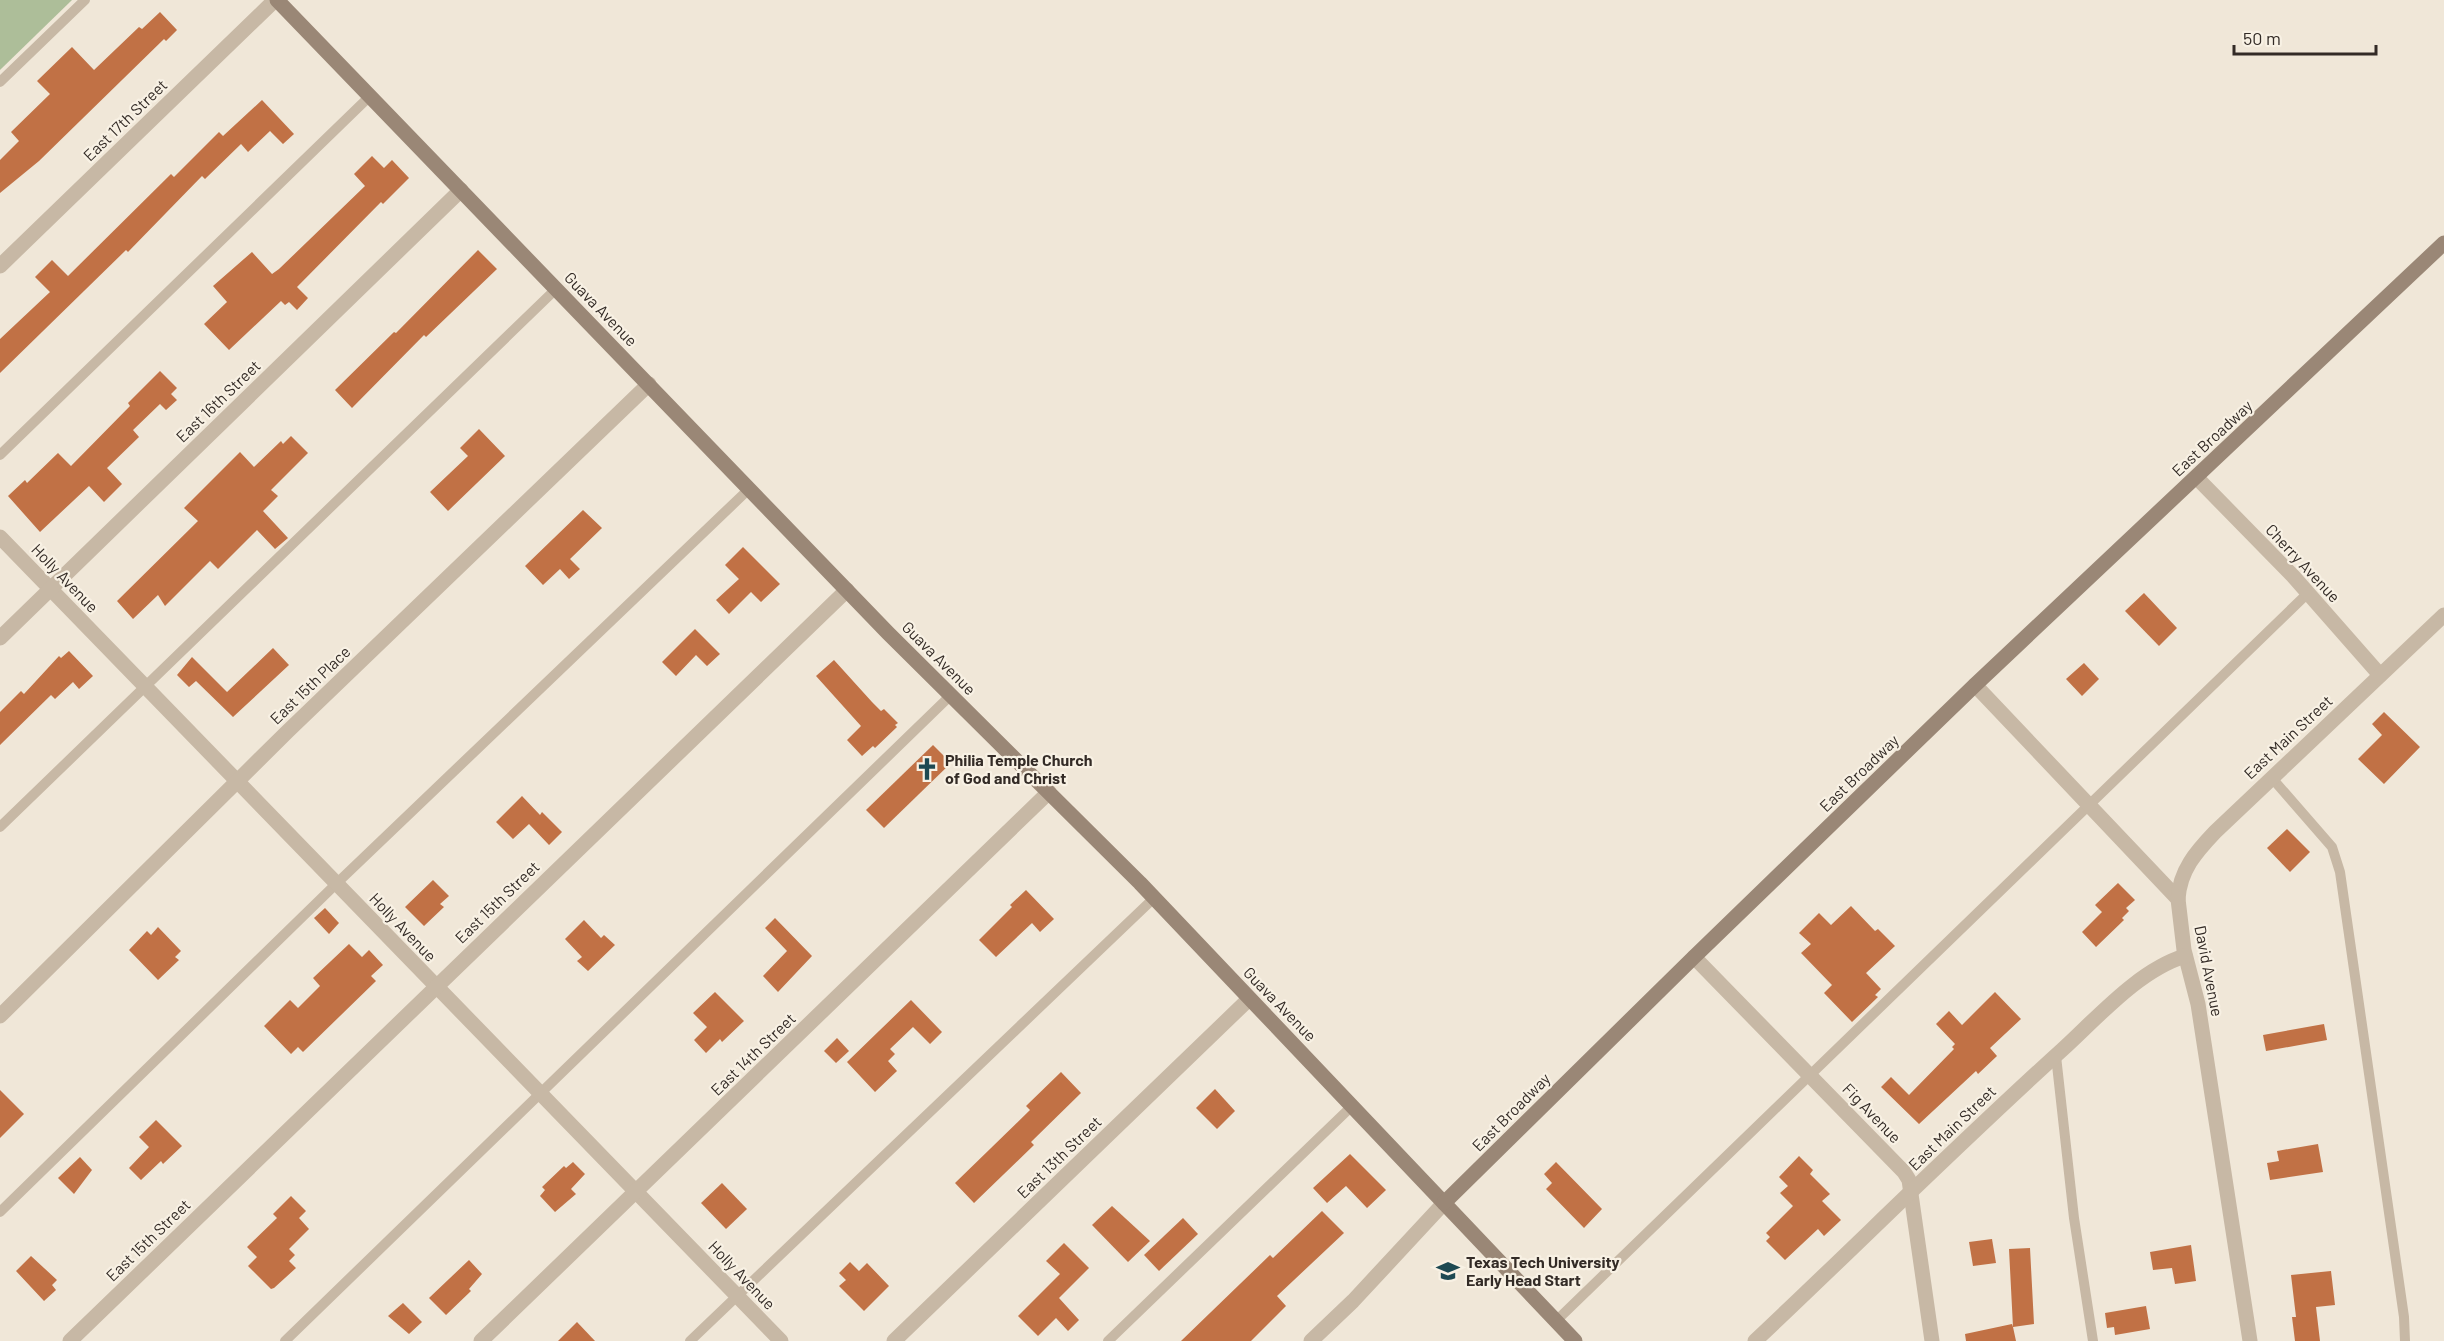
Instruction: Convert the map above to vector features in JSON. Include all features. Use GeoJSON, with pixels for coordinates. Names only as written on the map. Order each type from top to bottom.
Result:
{"type":"FeatureCollection","features":[{"type":"Feature","properties":{"kind":"street","name":"Guava Avenue"},"geometry":{"type":"LineString","coordinates":[[276,0],[847,590],[1154,898],[1575,1341]]}},
{"type":"Feature","properties":{"kind":"street","name":"East 17th Street"},"geometry":{"type":"LineString","coordinates":[[0,266],[276,0]]}},
{"type":"Feature","properties":{"kind":"street","name":"East 16th Street"},"geometry":{"type":"LineString","coordinates":[[0,638],[461,190]]}},
{"type":"Feature","properties":{"kind":"street","name":"East Broadway"},"geometry":{"type":"LineString","coordinates":[[1311,1341],[1353,1301],[1444,1203],[1694,957],[1975,686],[2444,243]]}},
{"type":"Feature","properties":{"kind":"street","name":"East 15th Place"},"geometry":{"type":"LineString","coordinates":[[0,1016],[237,782],[649,384]]}},
{"type":"Feature","properties":{"kind":"street","name":"Cherry Avenue"},"geometry":{"type":"LineString","coordinates":[[2197,478],[2308,593],[2380,675]]}},
{"type":"Feature","properties":{"kind":"street","name":"Holly Avenue"},"geometry":{"type":"LineString","coordinates":[[0,537],[781,1341]]}},
{"type":"Feature","properties":{"kind":"street","name":"East 15th Street"},"geometry":{"type":"LineString","coordinates":[[70,1341],[847,590]]}},
{"type":"Feature","properties":{"kind":"street","name":"East Main Street"},"geometry":{"type":"LineString","coordinates":[[2178,899],[2182,878],[2194,854],[2271,777],[2444,615]]}},
{"type":"Feature","properties":{"kind":"street"},"geometry":{"type":"LineString","coordinates":[[1975,686],[2090,804],[2178,899]]}},
{"type":"Feature","properties":{"kind":"street","name":"East 14th Street"},"geometry":{"type":"LineString","coordinates":[[481,1341],[1049,792]]}},
{"type":"Feature","properties":{"kind":"street","name":"David Avenue"},"geometry":{"type":"LineString","coordinates":[[2178,899],[2185,956],[2199,1015],[2250,1341]]}},
{"type":"Feature","properties":{"kind":"street","name":"East Main Street"},"geometry":{"type":"LineString","coordinates":[[1755,1341],[2056,1056],[2148,975],[2169,961],[2185,956]]}},
{"type":"Feature","properties":{"kind":"street","name":"Fig Avenue"},"geometry":{"type":"LineString","coordinates":[[1694,957],[1904,1172],[1909,1180],[1932,1341]]}},
{"type":"Feature","properties":{"kind":"street","name":"East 13th Street"},"geometry":{"type":"LineString","coordinates":[[894,1341],[1250,999]]}},
{"type":"Feature","properties":{"kind":"lane"},"geometry":{"type":"LineString","coordinates":[[0,82],[85,0]]}},
{"type":"Feature","properties":{"kind":"lane"},"geometry":{"type":"LineString","coordinates":[[0,455],[370,96]]}},
{"type":"Feature","properties":{"kind":"lane"},"geometry":{"type":"LineString","coordinates":[[0,827],[556,288]]}},
{"type":"Feature","properties":{"kind":"lane"},"geometry":{"type":"LineString","coordinates":[[0,1212],[336,884],[750,488]]}},
{"type":"Feature","properties":{"kind":"lane"},"geometry":{"type":"LineString","coordinates":[[1556,1321],[2308,593]]}},
{"type":"Feature","properties":{"kind":"lane"},"geometry":{"type":"LineString","coordinates":[[285,1341],[951,695]]}},
{"type":"Feature","properties":{"kind":"lane"},"geometry":{"type":"LineString","coordinates":[[2271,777],[2332,847],[2340,872],[2404,1317],[2405,1341]]}},
{"type":"Feature","properties":{"kind":"lane"},"geometry":{"type":"LineString","coordinates":[[690,1341],[1154,898]]}},
{"type":"Feature","properties":{"kind":"lane"},"geometry":{"type":"LineString","coordinates":[[2056,1056],[2074,1218],[2093,1341]]}},
{"type":"Feature","properties":{"kind":"lane"},"geometry":{"type":"LineString","coordinates":[[1108,1341],[1352,1106]]}},
{"type":"Feature","properties":{"kind":"green space"},"geometry":{"type":"Polygon","coordinates":[[[0,0],[72,0],[0,70],[0,0]]]}},
{"type":"Feature","properties":{"kind":"building"},"geometry":{"type":"Polygon","coordinates":[[[160,12],[177,30],[166,41],[164,39],[39,161],[0,193],[0,160],[19,141],[11,132],[50,94],[37,81],[72,47],[94,70],[139,27],[142,29],[160,12]]]}},
{"type":"Feature","properties":{"kind":"building"},"geometry":{"type":"Polygon","coordinates":[[[262,100],[294,134],[283,144],[270,131],[248,152],[241,144],[205,179],[202,176],[128,252],[126,250],[0,373],[0,339],[50,292],[35,277],[52,260],[68,276],[171,174],[174,177],[219,132],[223,136],[262,100]]]}},
{"type":"Feature","properties":{"kind":"building"},"geometry":{"type":"Polygon","coordinates":[[[372,156],[384,168],[392,160],[409,178],[383,204],[381,202],[297,287],[308,298],[297,310],[289,302],[285,305],[281,301],[229,350],[204,324],[227,302],[213,286],[252,252],[272,274],[279,269],[365,186],[354,174],[372,156]]]}},
{"type":"Feature","properties":{"kind":"building"},"geometry":{"type":"Polygon","coordinates":[[[478,250],[497,269],[426,337],[424,335],[352,408],[335,390],[394,332],[396,333],[478,250]]]}},
{"type":"Feature","properties":{"kind":"building"},"geometry":{"type":"Polygon","coordinates":[[[160,371],[177,388],[171,394],[177,400],[166,410],[160,404],[133,430],[139,437],[107,468],[122,484],[104,502],[89,486],[40,532],[8,496],[25,480],[27,483],[58,453],[71,466],[130,406],[128,403],[160,371]]]}},
{"type":"Feature","properties":{"kind":"building"},"geometry":{"type":"Polygon","coordinates":[[[479,429],[505,456],[448,511],[430,492],[468,456],[460,448],[479,429]]]}},
{"type":"Feature","properties":{"kind":"building"},"geometry":{"type":"Polygon","coordinates":[[[291,436],[308,453],[271,490],[278,496],[263,511],[288,538],[275,549],[257,530],[218,569],[210,561],[165,606],[158,595],[133,619],[117,601],[198,521],[184,508],[240,452],[254,467],[281,441],[283,444],[291,436]]]}},
{"type":"Feature","properties":{"kind":"building"},"geometry":{"type":"Polygon","coordinates":[[[583,510],[602,528],[570,559],[580,569],[569,579],[560,569],[543,585],[525,566],[583,510]]]}},
{"type":"Feature","properties":{"kind":"building"},"geometry":{"type":"Polygon","coordinates":[[[743,547],[780,584],[761,602],[751,592],[729,614],[716,600],[739,579],[725,565],[743,547]]]}},
{"type":"Feature","properties":{"kind":"building"},"geometry":{"type":"Polygon","coordinates":[[[2144,593],[2177,628],[2159,646],[2125,611],[2144,593]]]}},
{"type":"Feature","properties":{"kind":"building"},"geometry":{"type":"Polygon","coordinates":[[[695,629],[720,654],[707,666],[696,655],[676,676],[662,662],[695,629]]]}},
{"type":"Feature","properties":{"kind":"building"},"geometry":{"type":"Polygon","coordinates":[[[273,648],[289,665],[233,717],[196,681],[189,687],[177,675],[192,657],[227,692],[273,648]]]}},
{"type":"Feature","properties":{"kind":"building"},"geometry":{"type":"Polygon","coordinates":[[[69,651],[93,676],[79,689],[73,682],[55,699],[51,695],[0,745],[0,712],[21,691],[24,694],[59,656],[61,658],[69,651]]]}},
{"type":"Feature","properties":{"kind":"building"},"geometry":{"type":"Polygon","coordinates":[[[834,660],[881,711],[884,709],[898,723],[895,725],[897,727],[875,748],[873,746],[862,756],[847,740],[861,726],[816,676],[834,660]]]}},
{"type":"Feature","properties":{"kind":"building"},"geometry":{"type":"Polygon","coordinates":[[[2084,663],[2099,679],[2082,696],[2066,679],[2084,663]]]}},
{"type":"Feature","properties":{"kind":"building"},"geometry":{"type":"Polygon","coordinates":[[[2384,712],[2420,747],[2384,784],[2358,759],[2382,735],[2372,724],[2384,712]]]}},
{"type":"Feature","properties":{"kind":"building"},"geometry":{"type":"Polygon","coordinates":[[[933,745],[951,763],[884,828],[866,810],[933,745]]]}},
{"type":"Feature","properties":{"kind":"building"},"geometry":{"type":"Polygon","coordinates":[[[522,796],[540,815],[542,812],[562,832],[549,845],[529,824],[513,839],[496,822],[522,796]]]}},
{"type":"Feature","properties":{"kind":"building"},"geometry":{"type":"Polygon","coordinates":[[[2287,829],[2310,852],[2290,872],[2267,848],[2287,829]]]}},
{"type":"Feature","properties":{"kind":"building"},"geometry":{"type":"Polygon","coordinates":[[[433,880],[449,896],[440,904],[444,907],[424,926],[405,907],[433,880]]]}},
{"type":"Feature","properties":{"kind":"building"},"geometry":{"type":"Polygon","coordinates":[[[2118,883],[2135,900],[2126,908],[2129,911],[2122,918],[2124,920],[2096,947],[2082,932],[2102,912],[2095,905],[2118,883]]]}},
{"type":"Feature","properties":{"kind":"building"},"geometry":{"type":"Polygon","coordinates":[[[1026,890],[1054,919],[1040,932],[1032,923],[996,957],[979,940],[1026,890]]]}},
{"type":"Feature","properties":{"kind":"building"},"geometry":{"type":"Polygon","coordinates":[[[1851,906],[1875,931],[1878,929],[1895,946],[1866,973],[1881,989],[1875,995],[1878,997],[1852,1022],[1824,993],[1832,985],[1801,953],[1811,944],[1799,933],[1819,913],[1831,925],[1851,906]]]}},
{"type":"Feature","properties":{"kind":"building"},"geometry":{"type":"Polygon","coordinates":[[[325,908],[339,923],[329,934],[314,918],[325,908]]]}},
{"type":"Feature","properties":{"kind":"building"},"geometry":{"type":"Polygon","coordinates":[[[775,918],[812,956],[778,992],[763,976],[787,951],[765,928],[775,918]]]}},
{"type":"Feature","properties":{"kind":"building"},"geometry":{"type":"Polygon","coordinates":[[[584,920],[601,938],[604,935],[615,945],[588,971],[577,961],[582,957],[565,939],[584,920]]]}},
{"type":"Feature","properties":{"kind":"building"},"geometry":{"type":"Polygon","coordinates":[[[158,927],[181,951],[175,957],[179,960],[158,980],[129,950],[147,931],[151,935],[158,927]]]}},
{"type":"Feature","properties":{"kind":"building"},"geometry":{"type":"Polygon","coordinates":[[[349,944],[362,957],[369,950],[383,965],[371,976],[376,981],[303,1052],[298,1047],[291,1054],[264,1026],[290,1000],[298,1008],[320,986],[313,978],[349,944]]]}},
{"type":"Feature","properties":{"kind":"building"},"geometry":{"type":"Polygon","coordinates":[[[715,992],[744,1021],[722,1042],[720,1039],[706,1053],[694,1040],[707,1027],[693,1013],[715,992]]]}},
{"type":"Feature","properties":{"kind":"building"},"geometry":{"type":"Polygon","coordinates":[[[1995,992],[2021,1019],[1990,1048],[1997,1056],[1978,1074],[1976,1071],[1919,1124],[1881,1087],[1891,1077],[1909,1095],[1954,1049],[1952,1047],[1955,1044],[1936,1024],[1949,1011],[1962,1025],[1995,992]]]}},
{"type":"Feature","properties":{"kind":"building"},"geometry":{"type":"Polygon","coordinates":[[[911,1000],[942,1032],[930,1044],[913,1027],[890,1049],[895,1054],[888,1061],[897,1071],[875,1092],[847,1062],[911,1000]]]}},
{"type":"Feature","properties":{"kind":"building"},"geometry":{"type":"Polygon","coordinates":[[[2324,1024],[2327,1040],[2266,1051],[2263,1035],[2324,1024]]]}},
{"type":"Feature","properties":{"kind":"building"},"geometry":{"type":"Polygon","coordinates":[[[837,1038],[849,1051],[836,1063],[824,1051],[837,1038]]]}},
{"type":"Feature","properties":{"kind":"building"},"geometry":{"type":"Polygon","coordinates":[[[1061,1072],[1081,1093],[1031,1142],[1034,1145],[974,1203],[955,1183],[1030,1110],[1026,1106],[1061,1072]]]}},
{"type":"Feature","properties":{"kind":"building"},"geometry":{"type":"Polygon","coordinates":[[[1215,1089],[1235,1111],[1217,1129],[1196,1108],[1215,1089]]]}},
{"type":"Feature","properties":{"kind":"building"},"geometry":{"type":"Polygon","coordinates":[[[0,1090],[24,1114],[0,1138],[0,1090]]]}},
{"type":"Feature","properties":{"kind":"building"},"geometry":{"type":"Polygon","coordinates":[[[156,1120],[182,1146],[163,1164],[161,1161],[141,1180],[129,1168],[149,1147],[139,1137],[156,1120]]]}},
{"type":"Feature","properties":{"kind":"building"},"geometry":{"type":"Polygon","coordinates":[[[2318,1144],[2323,1172],[2270,1180],[2267,1163],[2279,1161],[2277,1151],[2318,1144]]]}},
{"type":"Feature","properties":{"kind":"building"},"geometry":{"type":"Polygon","coordinates":[[[1350,1154],[1386,1190],[1367,1208],[1346,1186],[1327,1203],[1313,1188],[1350,1154]]]}},
{"type":"Feature","properties":{"kind":"building"},"geometry":{"type":"Polygon","coordinates":[[[1799,1156],[1813,1170],[1810,1174],[1830,1194],[1822,1201],[1841,1220],[1824,1236],[1818,1229],[1785,1260],[1766,1241],[1770,1237],[1766,1233],[1793,1206],[1780,1193],[1788,1186],[1779,1177],[1799,1156]]]}},
{"type":"Feature","properties":{"kind":"building"},"geometry":{"type":"Polygon","coordinates":[[[80,1157],[92,1170],[74,1194],[58,1178],[80,1157]]]}},
{"type":"Feature","properties":{"kind":"building"},"geometry":{"type":"Polygon","coordinates":[[[573,1162],[585,1174],[571,1189],[576,1194],[555,1212],[540,1196],[545,1190],[542,1187],[564,1166],[566,1168],[573,1162]]]}},
{"type":"Feature","properties":{"kind":"building"},"geometry":{"type":"Polygon","coordinates":[[[1556,1162],[1602,1209],[1584,1228],[1546,1189],[1552,1183],[1544,1174],[1556,1162]]]}},
{"type":"Feature","properties":{"kind":"building"},"geometry":{"type":"Polygon","coordinates":[[[722,1183],[747,1209],[726,1229],[701,1203],[722,1183]]]}},
{"type":"Feature","properties":{"kind":"building"},"geometry":{"type":"Polygon","coordinates":[[[291,1196],[306,1211],[299,1218],[309,1229],[289,1249],[295,1255],[289,1261],[296,1268],[271,1289],[248,1266],[257,1257],[247,1247],[277,1218],[273,1214],[291,1196]]]}},
{"type":"Feature","properties":{"kind":"building"},"geometry":{"type":"Polygon","coordinates":[[[1112,1206],[1150,1241],[1128,1262],[1092,1225],[1112,1206]]]}},
{"type":"Feature","properties":{"kind":"building"},"geometry":{"type":"Polygon","coordinates":[[[1322,1211],[1344,1233],[1277,1296],[1286,1306],[1251,1341],[1181,1341],[1270,1255],[1273,1258],[1322,1211]]]}},
{"type":"Feature","properties":{"kind":"building"},"geometry":{"type":"Polygon","coordinates":[[[1183,1218],[1198,1234],[1159,1271],[1144,1255],[1183,1218]]]}},
{"type":"Feature","properties":{"kind":"building"},"geometry":{"type":"Polygon","coordinates":[[[1992,1239],[1996,1263],[1973,1266],[1969,1242],[1992,1239]]]}},
{"type":"Feature","properties":{"kind":"building"},"geometry":{"type":"Polygon","coordinates":[[[1064,1243],[1089,1268],[1059,1298],[1079,1320],[1068,1331],[1056,1318],[1038,1336],[1018,1316],[1060,1274],[1046,1261],[1064,1243]]]}},
{"type":"Feature","properties":{"kind":"building"},"geometry":{"type":"Polygon","coordinates":[[[2191,1245],[2196,1281],[2175,1284],[2172,1268],[2153,1270],[2150,1252],[2191,1245]]]}},
{"type":"Feature","properties":{"kind":"building"},"geometry":{"type":"Polygon","coordinates":[[[2030,1248],[2034,1324],[2013,1327],[2009,1249],[2030,1248]]]}},
{"type":"Feature","properties":{"kind":"building"},"geometry":{"type":"Polygon","coordinates":[[[31,1256],[57,1280],[52,1285],[56,1290],[44,1301],[16,1271],[31,1256]]]}},
{"type":"Feature","properties":{"kind":"building"},"geometry":{"type":"Polygon","coordinates":[[[469,1260],[482,1274],[469,1289],[471,1291],[446,1315],[429,1298],[469,1260]]]}},
{"type":"Feature","properties":{"kind":"building"},"geometry":{"type":"Polygon","coordinates":[[[850,1262],[859,1271],[867,1263],[889,1286],[864,1311],[839,1286],[846,1280],[839,1273],[850,1262]]]}},
{"type":"Feature","properties":{"kind":"building"},"geometry":{"type":"Polygon","coordinates":[[[2331,1271],[2335,1305],[2316,1307],[2320,1341],[2295,1341],[2292,1317],[2296,1317],[2291,1275],[2331,1271]]]}},
{"type":"Feature","properties":{"kind":"building"},"geometry":{"type":"Polygon","coordinates":[[[403,1303],[422,1322],[409,1334],[388,1316],[403,1303]]]}},
{"type":"Feature","properties":{"kind":"building"},"geometry":{"type":"Polygon","coordinates":[[[2146,1306],[2150,1329],[2115,1335],[2114,1327],[2107,1328],[2105,1313],[2146,1306]]]}},
{"type":"Feature","properties":{"kind":"building"},"geometry":{"type":"Polygon","coordinates":[[[577,1322],[595,1341],[558,1341],[577,1322]]]}},
{"type":"Feature","properties":{"kind":"building"},"geometry":{"type":"Polygon","coordinates":[[[2012,1324],[2016,1341],[1966,1341],[1965,1334],[2012,1324]]]}},
{"type":"Feature","properties":{"kind":"place","name":"Philia Temple Church of God and Christ"},"geometry":{"type":"Point","coordinates":[927,769]}},
{"type":"Feature","properties":{"kind":"place","name":"Texas Tech University Early Head Start"},"geometry":{"type":"Point","coordinates":[1448,1271]}}]}
